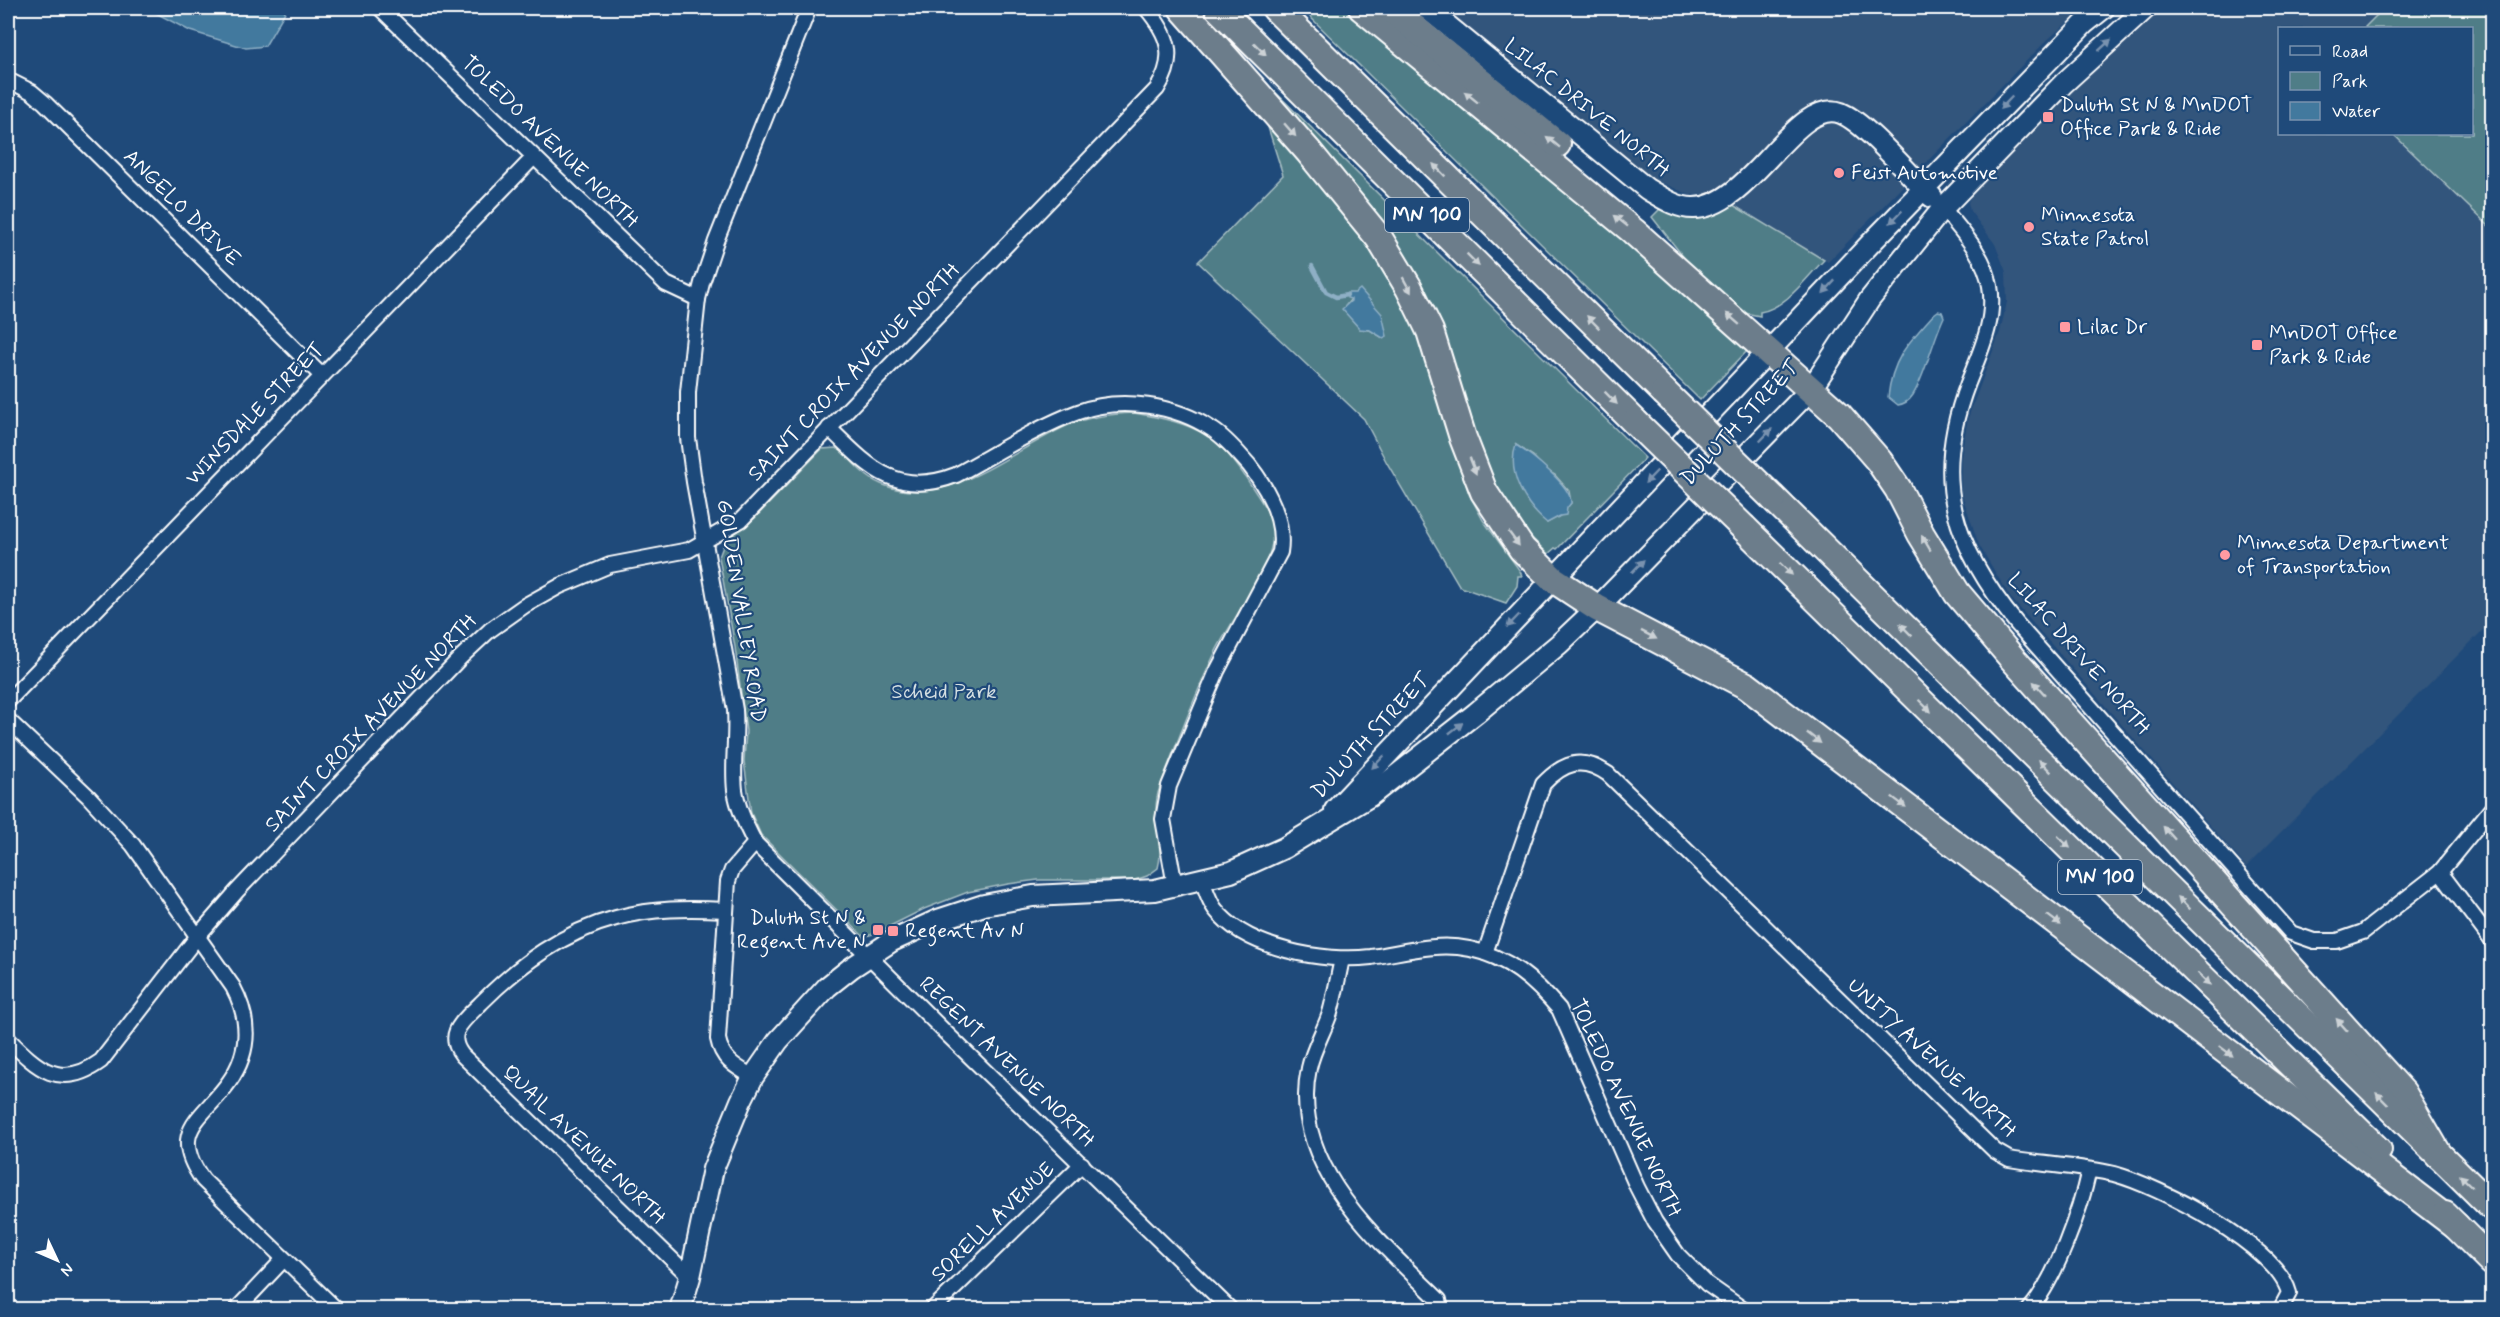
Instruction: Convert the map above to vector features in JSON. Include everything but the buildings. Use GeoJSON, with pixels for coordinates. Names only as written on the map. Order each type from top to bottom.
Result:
{"type":"FeatureCollection","features":[{"type":"Feature","properties":{"kind":"highway"},"geometry":{"type":"LineString","coordinates":[[1182,8],[1310,152],[1379,238],[1409,288],[1430,331],[1463,438],[1484,492],[1522,549],[1553,579],[1597,608],[1747,686],[2456,1226]]}},
{"type":"Feature","properties":{"kind":"highway","name":"MN 100"},"geometry":{"type":"LineString","coordinates":[[1218,8],[1635,422],[2493,1262]]}},
{"type":"Feature","properties":{"kind":"highway","name":"MN 100"},"geometry":{"type":"LineString","coordinates":[[1275,8],[2493,1207]]}},
{"type":"Feature","properties":{"kind":"highway"},"geometry":{"type":"LineString","coordinates":[[1362,8],[1633,231],[1811,389],[1859,436],[1898,489],[1921,534],[1957,593],[2012,658],[2403,1093],[2439,1155]]}},
{"type":"Feature","properties":{"kind":"highway"},"geometry":{"type":"LineString","coordinates":[[1390,8],[1646,218],[1696,287]]}},
{"type":"Feature","properties":{"kind":"street","name":"TOLEDO AVENUE NORTH"},"geometry":{"type":"LineString","coordinates":[[380,8],[666,284],[698,298]]}},
{"type":"Feature","properties":{"kind":"street","name":"GOLDEN VALLEY ROAD"},"geometry":{"type":"LineString","coordinates":[[755,843],[744,821],[735,788],[737,738],[735,710],[688,438],[688,392],[698,298],[716,241],[809,8]]}},
{"type":"Feature","properties":{"kind":"street","name":"SAINT CROIX AVENUE NORTH"},"geometry":{"type":"LineString","coordinates":[[8,1039],[45,1071],[69,1076],[90,1069],[100,1061],[197,937],[245,883],[453,665],[490,630],[524,606],[560,586],[610,565],[689,549],[741,520],[1157,89],[1168,66],[1169,51],[1162,29],[1146,8]]}},
{"type":"Feature","properties":{"kind":"street","name":"LILAC DRIVE NORTH"},"geometry":{"type":"LineString","coordinates":[[1426,8],[1647,189],[1672,204],[1691,208],[1705,207],[1725,200],[1812,116],[1834,111],[1851,118],[1864,129],[1944,208],[1978,253],[1987,273],[1991,292],[1989,326],[1956,414],[1950,450],[1949,476],[1953,504],[1972,558],[1986,582],[2018,624],[2291,933],[2314,941],[2337,941],[2363,932],[2439,872]]}},
{"type":"Feature","properties":{"kind":"street","name":"DULUTH STREET"},"geometry":{"type":"LineString","coordinates":[[1323,823],[1356,785],[1923,189],[2084,24],[2104,8]]}},
{"type":"Feature","properties":{"kind":"street","name":"DULUTH STREET"},"geometry":{"type":"LineString","coordinates":[[753,1077],[800,1015],[827,987],[892,941],[938,920],[984,905],[1033,896],[1119,893],[1175,886],[1231,872],[1284,848],[1370,796],[1559,644],[1597,608],[1811,389],[1870,299],[1944,208],[2064,83],[2146,8]]}},
{"type":"Feature","properties":{"kind":"street","name":"ANGELO DRIVE"},"geometry":{"type":"LineString","coordinates":[[8,80],[26,88],[45,103],[321,375]]}},
{"type":"Feature","properties":{"kind":"street","name":"WINSDALE STREET"},"geometry":{"type":"LineString","coordinates":[[8,701],[533,158]]}},
{"type":"Feature","properties":{"kind":"street"},"geometry":{"type":"LineString","coordinates":[[830,428],[862,459],[883,474],[909,483],[923,484],[956,475],[1078,412],[1114,405],[1147,406],[1181,414],[1213,430],[1234,448],[1256,474],[1279,520],[1282,541],[1280,552],[1221,662],[1169,786],[1163,819],[1175,886]]}},
{"type":"Feature","properties":{"kind":"street"},"geometry":{"type":"LineString","coordinates":[[8,720],[90,797],[133,845],[233,987],[243,1006],[246,1040],[243,1055],[229,1083],[192,1126],[188,1141],[189,1156],[203,1180],[337,1310]]}},
{"type":"Feature","properties":{"kind":"street","name":"UNITY AVENUE NORTH"},"geometry":{"type":"LineString","coordinates":[[1485,953],[1543,784],[1554,772],[1567,765],[1580,763],[1596,765],[1608,774],[1995,1151],[2009,1159],[2113,1174],[2141,1183],[2217,1222],[2258,1252],[2283,1278],[2289,1293],[2280,1310]]}},
{"type":"Feature","properties":{"kind":"street"},"geometry":{"type":"LineString","coordinates":[[2493,808],[2439,872],[2493,941]]}},
{"type":"Feature","properties":{"kind":"street"},"geometry":{"type":"LineString","coordinates":[[680,1310],[690,1277],[713,1169],[724,1138],[753,1077],[728,1061],[718,1040],[728,882],[732,870],[755,843]]}},
{"type":"Feature","properties":{"kind":"street","name":"REGENT AVENUE NORTH"},"geometry":{"type":"LineString","coordinates":[[755,843],[1231,1310]]}},
{"type":"Feature","properties":{"kind":"street","name":"TOLEDO AVENUE NORTH"},"geometry":{"type":"LineString","coordinates":[[1202,880],[1210,902],[1222,916],[1269,946],[1302,954],[1342,959],[1445,946],[1485,953],[1521,970],[1559,1009],[1637,1187],[1655,1222],[1678,1255],[1707,1284],[1744,1310]]}},
{"type":"Feature","properties":{"kind":"street","name":"QUAIL AVENUE NORTH"},"geometry":{"type":"LineString","coordinates":[[690,1277],[462,1055],[455,1040],[460,1024],[516,970],[538,954],[579,932],[616,918],[652,910],[698,908],[726,910]]}},
{"type":"Feature","properties":{"kind":"street"},"geometry":{"type":"LineString","coordinates":[[1342,959],[1330,1014],[1309,1067],[1306,1092],[1308,1120],[1317,1149],[1335,1186],[1380,1244],[1439,1300],[1441,1310]]}},
{"type":"Feature","properties":{"kind":"street","name":"SORELL AVENUE"},"geometry":{"type":"LineString","coordinates":[[932,1310],[1082,1164]]}},
{"type":"Feature","properties":{"kind":"street"},"geometry":{"type":"LineString","coordinates":[[2029,1310],[2048,1283],[2058,1262],[2084,1192],[2089,1170]]}},
{"type":"Feature","properties":{"kind":"street"},"geometry":{"type":"LineString","coordinates":[[236,1310],[284,1259]]}},
{"type":"Feature","properties":{"kind":"shaded area"},"geometry":{"type":"Polygon","coordinates":[[[1440,8],[2084,8],[2045,42],[1828,262],[1714,194],[1690,195],[1649,177],[1440,8]]]}},
{"type":"Feature","properties":{"kind":"shaded area"},"geometry":{"type":"Polygon","coordinates":[[[2159,8],[2384,8],[2365,27],[2278,27],[2278,135],[2394,135],[2492,229],[2492,621],[2246,867],[2010,597],[1979,545],[1961,492],[1961,457],[1968,418],[2000,332],[2007,302],[2006,272],[1995,244],[1970,211],[1968,202],[1972,195],[2122,38],[2159,8]]]}},
{"type":"Feature","properties":{"kind":"green space"},"geometry":{"type":"Polygon","coordinates":[[[1301,8],[1351,8],[1521,148],[1748,350],[1700,400],[1301,8]]]}},
{"type":"Feature","properties":{"kind":"green space"},"geometry":{"type":"Polygon","coordinates":[[[2384,8],[2492,8],[2492,229],[2394,135],[2473,135],[2473,27],[2365,27],[2384,8]]]}},
{"type":"Feature","properties":{"kind":"green space"},"geometry":{"type":"Polygon","coordinates":[[[1249,66],[1645,458],[1557,549],[1555,548],[1548,554],[1527,533],[1510,509],[1485,464],[1446,357],[1249,66]],[[1516,445],[1547,523],[1560,516],[1571,503],[1569,491],[1533,456],[1516,445]]]}},
{"type":"Feature","properties":{"kind":"green space"},"geometry":{"type":"Polygon","coordinates":[[[1266,121],[1350,210],[1410,303],[1469,494],[1483,520],[1522,576],[1518,576],[1517,586],[1506,603],[1460,587],[1387,463],[1364,419],[1198,262],[1283,175],[1266,121]],[[1351,299],[1343,309],[1360,329],[1370,330],[1383,338],[1351,299]]]}},
{"type":"Feature","properties":{"kind":"green space"},"geometry":{"type":"Polygon","coordinates":[[[1733,205],[1824,260],[1787,299],[1760,312],[1760,316],[1745,313],[1706,281],[1693,269],[1652,217],[1660,209],[1679,215],[1697,216],[1715,213],[1733,205]]]}},
{"type":"Feature","properties":{"kind":"green space","name":"Scheid Park"},"geometry":{"type":"Polygon","coordinates":[[[1134,413],[1191,427],[1218,444],[1241,471],[1261,501],[1270,517],[1273,529],[1271,549],[1265,564],[1207,669],[1160,787],[1156,808],[1160,849],[1158,868],[1147,876],[1135,880],[1038,880],[968,892],[924,909],[864,937],[761,835],[751,813],[744,761],[746,731],[735,647],[719,557],[725,541],[755,518],[822,449],[836,448],[842,451],[865,474],[881,484],[906,491],[930,490],[955,484],[979,474],[1071,424],[1102,416],[1134,413]]]}},
{"type":"Feature","properties":{"kind":"water"},"geometry":{"type":"Polygon","coordinates":[[[152,8],[284,8],[285,12],[265,46],[246,48],[190,31],[154,12],[152,8]]]}},
{"type":"Feature","properties":{"kind":"water"},"geometry":{"type":"Polygon","coordinates":[[[1360,289],[1382,314],[1387,336],[1383,338],[1370,330],[1360,329],[1342,309],[1351,301],[1347,298],[1347,293],[1355,293],[1360,289]]]}},
{"type":"Feature","properties":{"kind":"water"},"geometry":{"type":"Polygon","coordinates":[[[1938,311],[1942,312],[1944,317],[1921,378],[1910,399],[1898,405],[1888,397],[1893,372],[1903,351],[1938,311]]]}},
{"type":"Feature","properties":{"kind":"water"},"geometry":{"type":"Polygon","coordinates":[[[1516,445],[1531,455],[1565,488],[1571,503],[1566,515],[1547,523],[1532,508],[1516,478],[1514,456],[1516,445]]]}},
{"type":"Feature","properties":{"kind":"waterway"},"geometry":{"type":"LineString","coordinates":[[1312,266],[1326,292],[1336,297],[1347,295]]}},
{"type":"Feature","properties":{"kind":"place","name":"Duluth St N & MnDOT Office Park & Ride"},"geometry":{"type":"Point","coordinates":[2048,117]}},
{"type":"Feature","properties":{"kind":"place","name":"Feist Automotive"},"geometry":{"type":"Point","coordinates":[1839,173]}},
{"type":"Feature","properties":{"kind":"place","name":"Minnesota State Patrol"},"geometry":{"type":"Point","coordinates":[2029,227]}},
{"type":"Feature","properties":{"kind":"place","name":"Lilac Dr"},"geometry":{"type":"Point","coordinates":[2065,327]}},
{"type":"Feature","properties":{"kind":"place","name":"MnDOT Office Park & Ride"},"geometry":{"type":"Point","coordinates":[2257,345]}},
{"type":"Feature","properties":{"kind":"place","name":"Minnesota Department of Transportation"},"geometry":{"type":"Point","coordinates":[2225,555]}},
{"type":"Feature","properties":{"kind":"place","name":"Duluth St N & Regent Ave N"},"geometry":{"type":"Point","coordinates":[878,930]}},
{"type":"Feature","properties":{"kind":"place","name":"Regent Av N"},"geometry":{"type":"Point","coordinates":[893,931]}}]}
